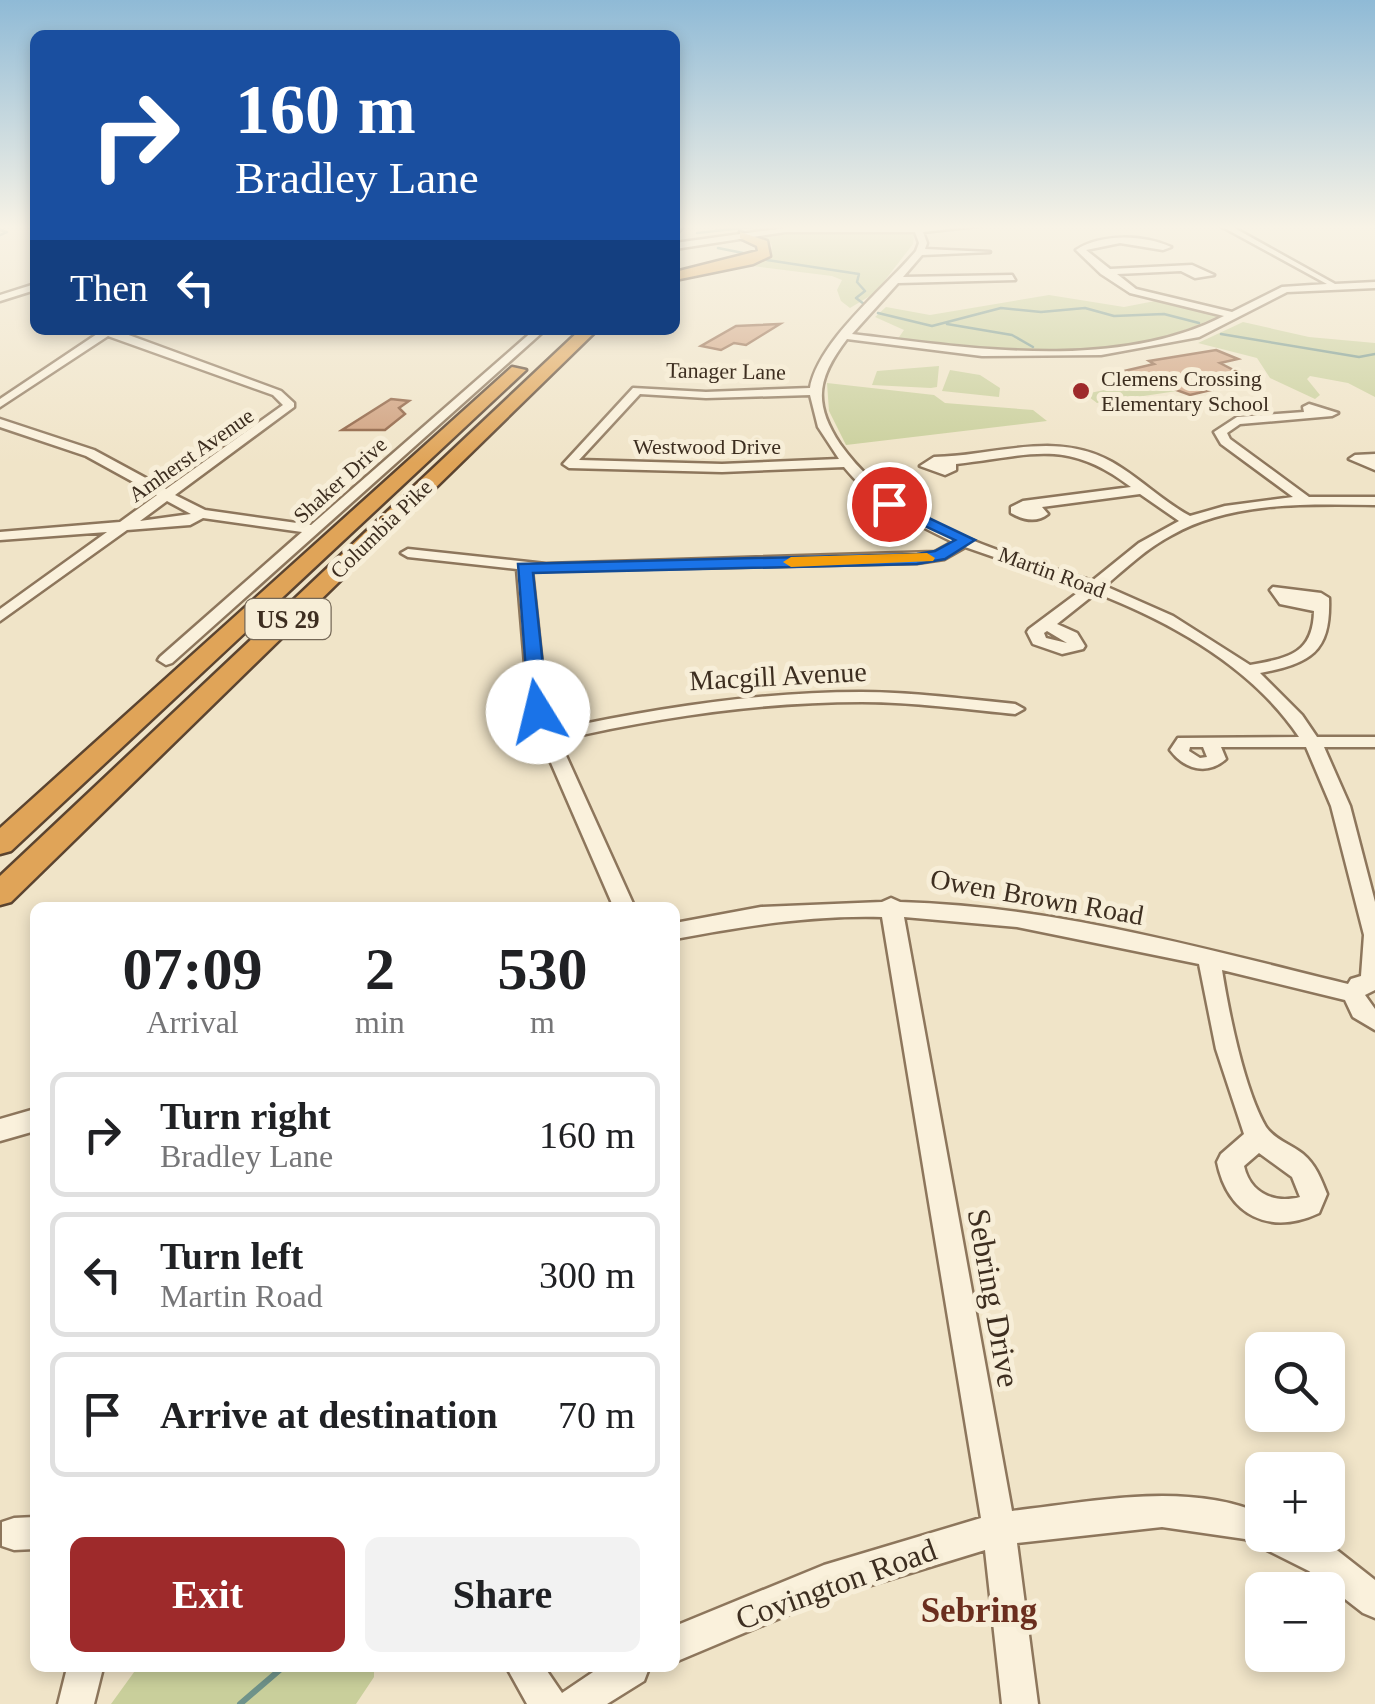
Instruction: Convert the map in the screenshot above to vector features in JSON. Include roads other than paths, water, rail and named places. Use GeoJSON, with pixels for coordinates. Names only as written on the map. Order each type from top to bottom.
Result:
{"type":"FeatureCollection","features":[{"type":"Feature","properties":{"kind":"highway","name":"Columbia Pike"},"geometry":{"type":"LineString","coordinates":[[0,842],[578,335]]}},
{"type":"Feature","properties":{"kind":"highway","name":"Columbia Pike"},"geometry":{"type":"LineString","coordinates":[[0,894],[578,335]]}},
{"type":"Feature","properties":{"kind":"street"},"geometry":{"type":"LineString","coordinates":[[815,391],[821,368],[875,305]]}},
{"type":"Feature","properties":{"kind":"street"},"geometry":{"type":"LineString","coordinates":[[1186,305],[1234,316]]}},
{"type":"Feature","properties":{"kind":"street"},"geometry":{"type":"LineString","coordinates":[[847,336],[956,352],[1067,354],[1178,340],[1254,305]]}},
{"type":"Feature","properties":{"kind":"street"},"geometry":{"type":"LineString","coordinates":[[0,404],[102,335]]}},
{"type":"Feature","properties":{"kind":"street","name":"Amherst Avenue"},"geometry":{"type":"LineString","coordinates":[[0,616],[262,430],[290,403],[276,393],[119,335]]}},
{"type":"Feature","properties":{"kind":"street","name":"Shaker Drive"},"geometry":{"type":"LineString","coordinates":[[166,660],[534,335]]}},
{"type":"Feature","properties":{"kind":"street","name":"Tanager Lane"},"geometry":{"type":"LineString","coordinates":[[569,464],[637,390],[706,395],[815,391]]}},
{"type":"Feature","properties":{"kind":"street","name":"Martin Road"},"geometry":{"type":"LineString","coordinates":[[815,391],[822,424],[846,463],[862,483],[889,504],[967,540],[1094,586],[1182,627],[1247,672],[1287,708],[1313,742],[1339,794],[1352,865],[1375,937],[1367,986]]}},
{"type":"Feature","properties":{"kind":"street"},"geometry":{"type":"LineString","coordinates":[[1306,501],[1225,442],[1220,432],[1237,420],[1310,412]]}},
{"type":"Feature","properties":{"kind":"street"},"geometry":{"type":"LineString","coordinates":[[0,423],[90,453],[196,518],[303,541]]}},
{"type":"Feature","properties":{"kind":"street"},"geometry":{"type":"LineString","coordinates":[[946,462],[1031,450],[1071,451],[1100,461],[1192,522]]}},
{"type":"Feature","properties":{"kind":"street"},"geometry":{"type":"LineString","coordinates":[[1375,458],[1355,459],[1375,466]]}},
{"type":"Feature","properties":{"kind":"street","name":"Westwood Drive"},"geometry":{"type":"LineString","coordinates":[[569,464],[722,468],[846,463]]}},
{"type":"Feature","properties":{"kind":"street"},"geometry":{"type":"LineString","coordinates":[[1035,506],[1139,490]]}},
{"type":"Feature","properties":{"kind":"street"},"geometry":{"type":"LineString","coordinates":[[1048,626],[1147,544],[1192,522],[1238,508],[1306,501],[1375,501]]}},
{"type":"Feature","properties":{"kind":"street"},"geometry":{"type":"LineString","coordinates":[[0,536],[196,518],[315,530]]}},
{"type":"Feature","properties":{"kind":"street"},"geometry":{"type":"LineString","coordinates":[[408,553],[524,568],[917,559],[939,556],[967,540]]}},
{"type":"Feature","properties":{"kind":"street"},"geometry":{"type":"LineString","coordinates":[[524,568],[532,670],[547,737],[622,902]]}},
{"type":"Feature","properties":{"kind":"street"},"geometry":{"type":"LineString","coordinates":[[1247,672],[1310,654],[1318,640],[1320,608]]}},
{"type":"Feature","properties":{"kind":"street","name":"Macgill Avenue"},"geometry":{"type":"LineString","coordinates":[[547,737],[649,714],[766,701],[864,697],[1014,709]]}},
{"type":"Feature","properties":{"kind":"street"},"geometry":{"type":"LineString","coordinates":[[1210,742],[1375,742]]}},
{"type":"Feature","properties":{"kind":"street","name":"Owen Brown Road"},"geometry":{"type":"LineString","coordinates":[[680,929],[790,909],[891,905],[986,914],[1210,961],[1367,986]]}},
{"type":"Feature","properties":{"kind":"street","name":"Sebring Drive"},"geometry":{"type":"LineString","coordinates":[[891,905],[999,1529],[1020,1704]]}},
{"type":"Feature","properties":{"kind":"street"},"geometry":{"type":"LineString","coordinates":[[1210,961],[1216,1005],[1258,1138]]}},
{"type":"Feature","properties":{"kind":"street"},"geometry":{"type":"LineString","coordinates":[[1367,986],[1360,1010],[1375,1021]]}},
{"type":"Feature","properties":{"kind":"street"},"geometry":{"type":"LineString","coordinates":[[0,1130],[30,1121]]}},
{"type":"Feature","properties":{"kind":"street","name":"Covington Road"},"geometry":{"type":"LineString","coordinates":[[680,1642],[824,1582],[999,1529],[1162,1511],[1245,1525]]}},
{"type":"Feature","properties":{"kind":"street"},"geometry":{"type":"LineString","coordinates":[[1309,1552],[1375,1602]]}},
{"type":"Feature","properties":{"kind":"street"},"geometry":{"type":"LineString","coordinates":[[76,1704],[84,1672]]}},
{"type":"Feature","properties":{"kind":"street"},"geometry":{"type":"LineString","coordinates":[[528,1672],[548,1704]]}},
{"type":"Feature","properties":{"kind":"street"},"geometry":{"type":"LineString","coordinates":[[575,1704],[625,1672]]}},
{"type":"Feature","properties":{"kind":"waterway"},"geometry":{"type":"LineString","coordinates":[[878,313],[932,326],[1001,308],[1041,312],[1085,308],[1114,316],[1164,314],[1199,323]]}},
{"type":"Feature","properties":{"kind":"waterway"},"geometry":{"type":"LineString","coordinates":[[947,324],[1012,335],[1033,347]]}},
{"type":"Feature","properties":{"kind":"waterway"},"geometry":{"type":"LineString","coordinates":[[1221,334],[1359,357],[1375,354]]}},
{"type":"Feature","properties":{"kind":"waterway"},"geometry":{"type":"LineString","coordinates":[[240,1704],[277,1672]]}},
{"type":"Feature","properties":{"kind":"place","name":"Clemens Crossing Elementary School"},"geometry":{"type":"Point","coordinates":[1081,391]}},
{"type":"Feature","properties":{"kind":"district","name":"Sebring"},"geometry":{"type":"Point","coordinates":[979,1610]}}]}
